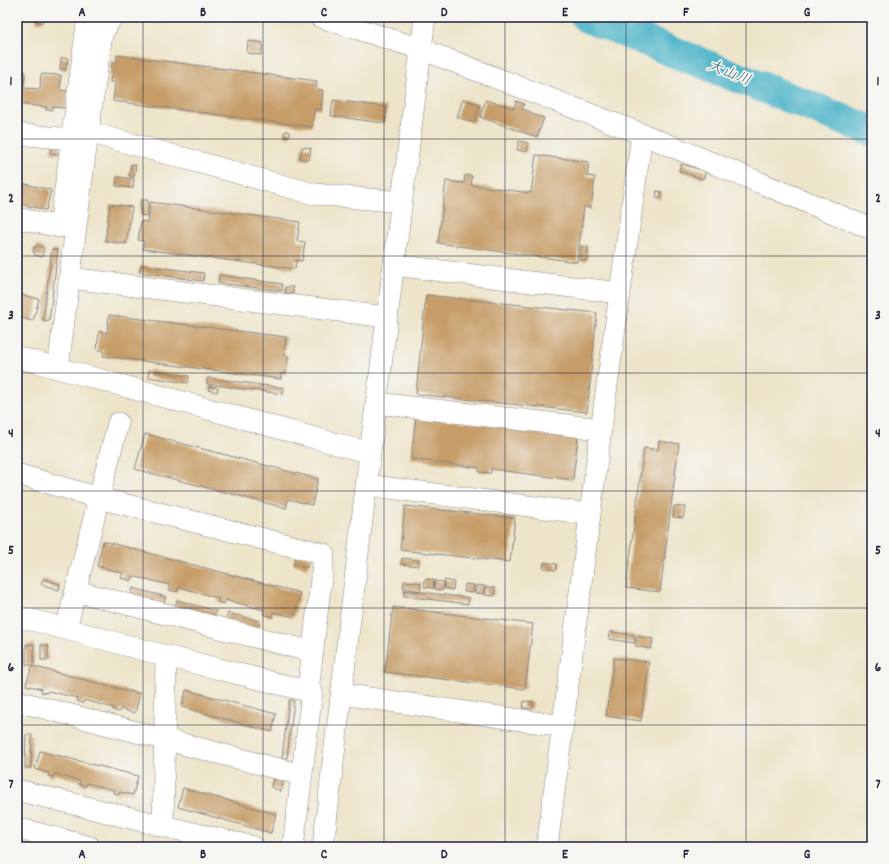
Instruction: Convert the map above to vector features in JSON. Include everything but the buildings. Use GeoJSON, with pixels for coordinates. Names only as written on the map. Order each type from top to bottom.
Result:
{"type":"FeatureCollection","features":[{"type":"Feature","properties":{"kind":"street"},"geometry":{"type":"LineString","coordinates":[[58,368],[70,278],[88,17]]}},
{"type":"Feature","properties":{"kind":"street"},"geometry":{"type":"LineString","coordinates":[[17,218],[60,227],[102,34],[112,17]]}},
{"type":"Feature","properties":{"kind":"street"},"geometry":{"type":"LineString","coordinates":[[320,17],[423,32],[642,134],[872,228]]}},
{"type":"Feature","properties":{"kind":"street"},"geometry":{"type":"LineString","coordinates":[[323,847],[376,403],[423,32]]}},
{"type":"Feature","properties":{"kind":"street"},"geometry":{"type":"LineString","coordinates":[[17,134],[79,135],[314,194],[402,202]]}},
{"type":"Feature","properties":{"kind":"street"},"geometry":{"type":"LineString","coordinates":[[547,847],[601,429],[642,134]]}},
{"type":"Feature","properties":{"kind":"street"},"geometry":{"type":"LineString","coordinates":[[394,265],[620,293]]}},
{"type":"Feature","properties":{"kind":"street"},"geometry":{"type":"LineString","coordinates":[[70,278],[387,318]]}},
{"type":"Feature","properties":{"kind":"street"},"geometry":{"type":"LineString","coordinates":[[17,357],[370,453]]}},
{"type":"Feature","properties":{"kind":"street"},"geometry":{"type":"LineString","coordinates":[[376,403],[601,429]]}},
{"type":"Feature","properties":{"kind":"street"},"geometry":{"type":"LineString","coordinates":[[66,629],[118,423]]}},
{"type":"Feature","properties":{"kind":"street"},"geometry":{"type":"LineString","coordinates":[[17,474],[99,498],[324,554],[308,691]]}},
{"type":"Feature","properties":{"kind":"street"},"geometry":{"type":"LineString","coordinates":[[366,485],[590,514]]}},
{"type":"Feature","properties":{"kind":"street"},"geometry":{"type":"LineString","coordinates":[[76,591],[312,652]]}},
{"type":"Feature","properties":{"kind":"street"},"geometry":{"type":"LineString","coordinates":[[17,616],[166,656],[312,692],[293,847]]}},
{"type":"Feature","properties":{"kind":"street"},"geometry":{"type":"LineString","coordinates":[[163,826],[166,656]]}},
{"type":"Feature","properties":{"kind":"street"},"geometry":{"type":"LineString","coordinates":[[341,694],[562,726]]}},
{"type":"Feature","properties":{"kind":"street"},"geometry":{"type":"LineString","coordinates":[[17,701],[302,775]]}},
{"type":"Feature","properties":{"kind":"street"},"geometry":{"type":"LineString","coordinates":[[17,790],[254,847]]}},
{"type":"Feature","properties":{"kind":"street"},"geometry":{"type":"LineString","coordinates":[[17,828],[89,847]]}},
{"type":"Feature","properties":{"kind":"waterway","name":"大山川"},"geometry":{"type":"LineString","coordinates":[[586,17],[872,131]]}}]}
